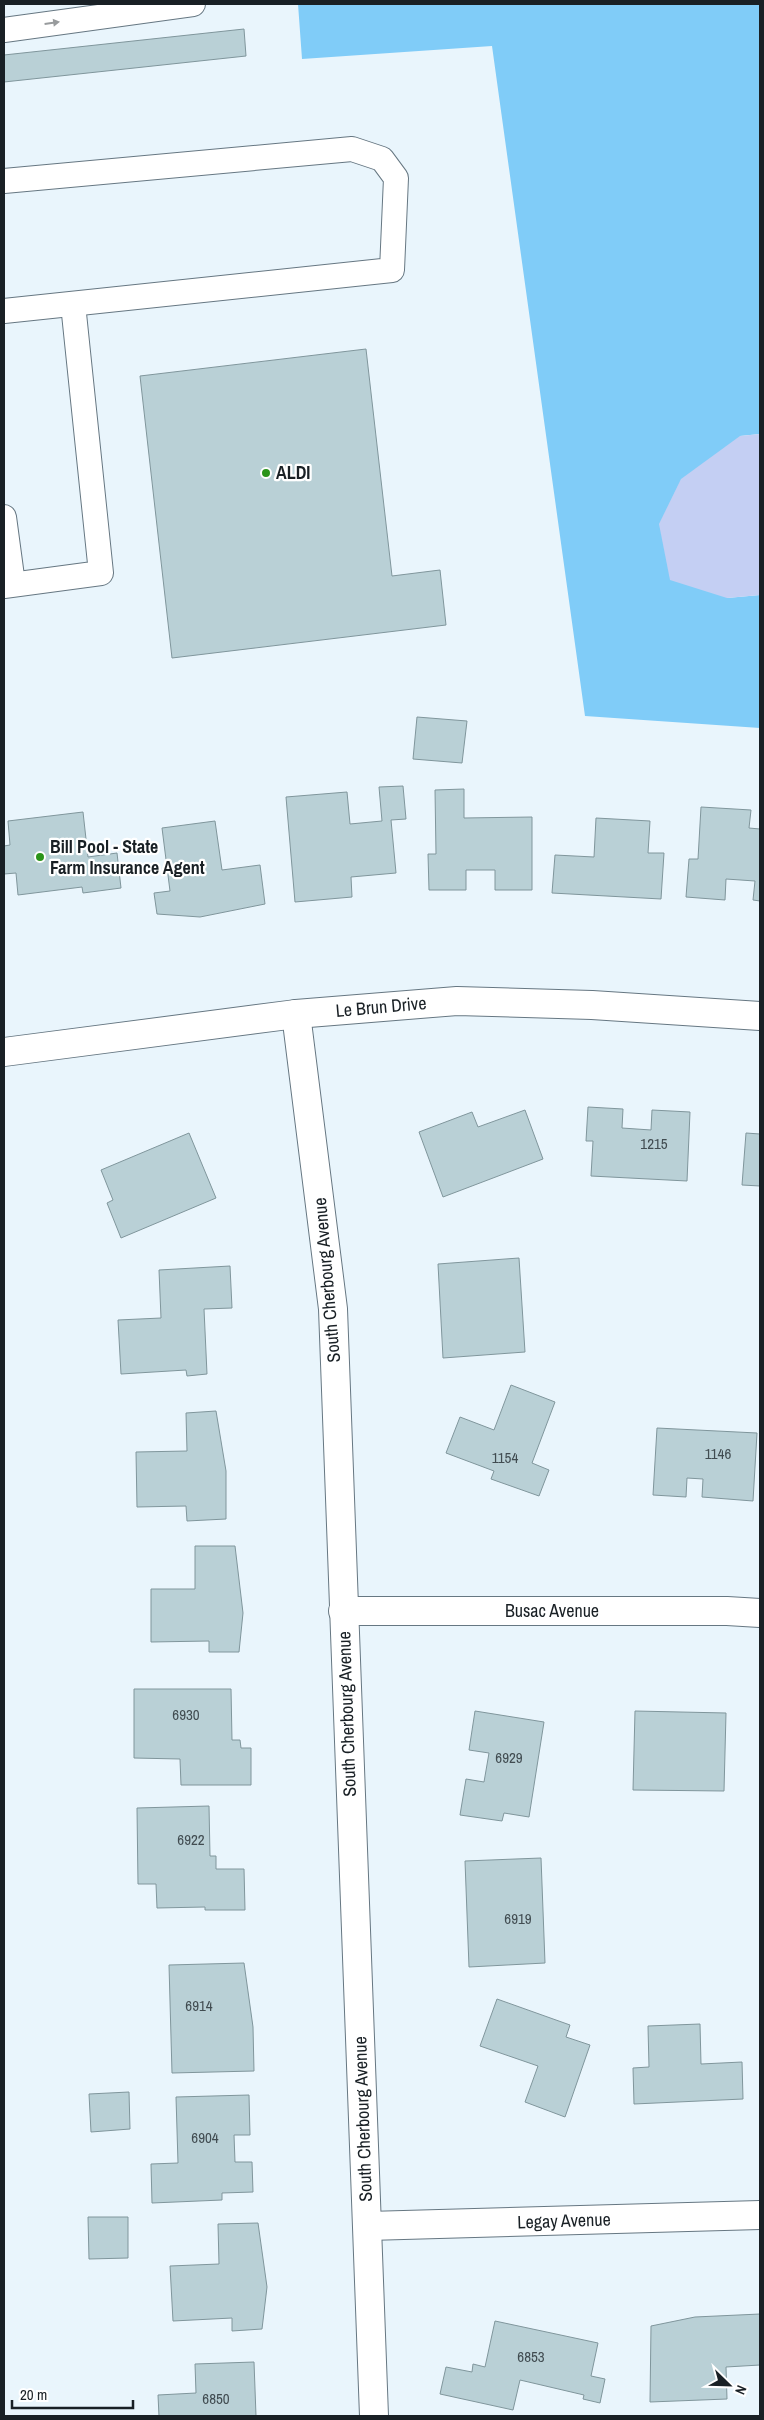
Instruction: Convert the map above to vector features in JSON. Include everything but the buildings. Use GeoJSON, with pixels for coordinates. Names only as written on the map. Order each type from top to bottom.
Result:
{"type":"FeatureCollection","features":[{"type":"Feature","properties":{"kind":"street","name":"Le Brun Drive"},"geometry":{"type":"LineString","coordinates":[[4,1052],[296,1014],[457,1001],[592,1005],[760,1016]]}},
{"type":"Feature","properties":{"kind":"street","name":"South Cherbourg Avenue"},"geometry":{"type":"LineString","coordinates":[[296,1014],[333,1309],[374,2416]]}},
{"type":"Feature","properties":{"kind":"street","name":"Busac Avenue"},"geometry":{"type":"LineString","coordinates":[[343,1610],[727,1611],[760,1613]]}},
{"type":"Feature","properties":{"kind":"street","name":"Legay Avenue"},"geometry":{"type":"LineString","coordinates":[[368,2226],[760,2215]]}},
{"type":"Feature","properties":{"kind":"lane"},"geometry":{"type":"LineString","coordinates":[[4,30],[193,4]]}},
{"type":"Feature","properties":{"kind":"lane"},"geometry":{"type":"LineString","coordinates":[[4,181],[352,149],[382,159],[396,178],[392,270],[4,311]]}},
{"type":"Feature","properties":{"kind":"lane"},"geometry":{"type":"LineString","coordinates":[[4,517],[8,585],[101,573],[73,304]]}},
{"type":"Feature","properties":{"kind":"shaded area"},"geometry":{"type":"Polygon","coordinates":[[[298,4],[760,4],[760,434],[740,436],[727,598],[760,595],[760,728],[585,716],[492,46],[302,59],[298,4]]]}},
{"type":"Feature","properties":{"kind":"shaded area"},"geometry":{"type":"Polygon","coordinates":[[[760,434],[760,595],[727,598],[670,580],[659,524],[681,479],[740,436],[760,434]]]}},
{"type":"Feature","properties":{"kind":"place","name":"ALDI"},"geometry":{"type":"Point","coordinates":[266,473]}},
{"type":"Feature","properties":{"kind":"place","name":"Bill Pool - State Farm Insurance Agent"},"geometry":{"type":"Point","coordinates":[40,857]}}]}
